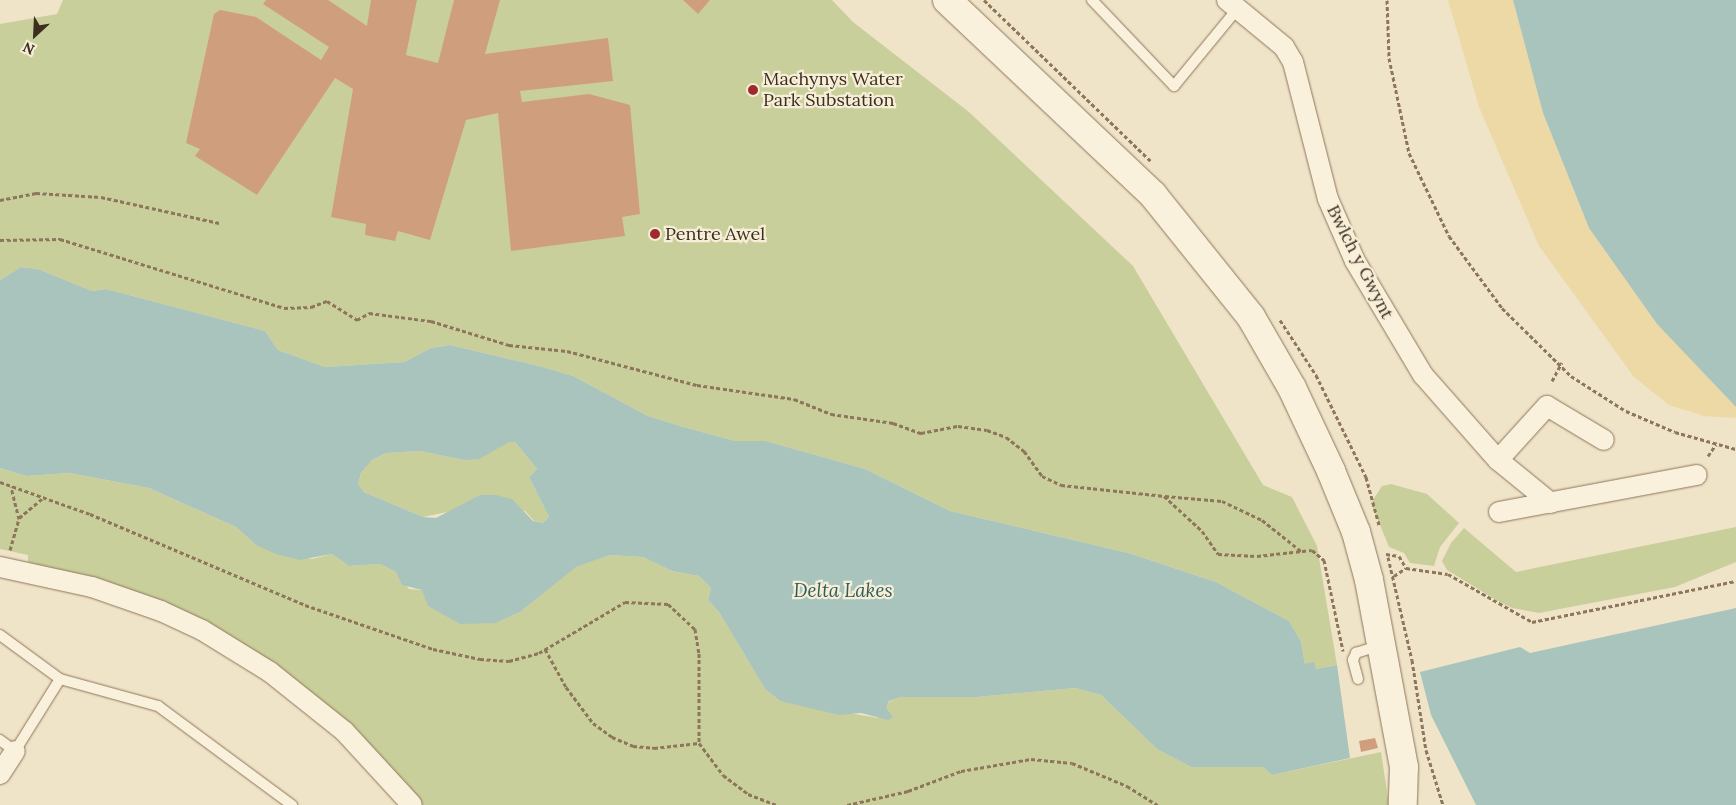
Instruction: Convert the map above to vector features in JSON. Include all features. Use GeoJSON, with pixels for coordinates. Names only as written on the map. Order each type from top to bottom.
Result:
{"type":"FeatureCollection","features":[{"type":"Feature","properties":{"kind":"main road"},"geometry":{"type":"LineString","coordinates":[[947,0],[1153,195],[1251,317],[1292,388],[1356,532],[1393,656],[1404,767],[1403,805]]}},
{"type":"Feature","properties":{"kind":"main road"},"geometry":{"type":"LineString","coordinates":[[1404,767],[1420,805]]}},
{"type":"Feature","properties":{"kind":"street","name":"Bwlch y Gwynt"},"geometry":{"type":"LineString","coordinates":[[1233,4],[1284,46],[1293,62],[1328,199],[1388,319],[1423,375],[1498,460],[1551,502]]}},
{"type":"Feature","properties":{"kind":"street"},"geometry":{"type":"LineString","coordinates":[[1498,460],[1548,406],[1604,440]]}},
{"type":"Feature","properties":{"kind":"street"},"geometry":{"type":"LineString","coordinates":[[1499,512],[1697,474]]}},
{"type":"Feature","properties":{"kind":"street"},"geometry":{"type":"LineString","coordinates":[[3,568],[84,585],[161,610],[250,658],[344,731],[412,805]]}},
{"type":"Feature","properties":{"kind":"street"},"geometry":{"type":"LineString","coordinates":[[0,774],[8,745]]}},
{"type":"Feature","properties":{"kind":"lane"},"geometry":{"type":"LineString","coordinates":[[1092,0],[1174,86],[1233,4]]}},
{"type":"Feature","properties":{"kind":"lane"},"geometry":{"type":"LineString","coordinates":[[0,634],[60,678],[158,706],[292,805]]}},
{"type":"Feature","properties":{"kind":"lane"},"geometry":{"type":"LineString","coordinates":[[1358,679],[1353,660],[1356,653],[1393,656]]}},
{"type":"Feature","properties":{"kind":"lane"},"geometry":{"type":"LineString","coordinates":[[8,745],[60,678]]}},
{"type":"Feature","properties":{"kind":"path"},"geometry":{"type":"LineString","coordinates":[[1387,0],[1389,58],[1409,153],[1449,236],[1502,308],[1561,363],[1626,411],[1716,444],[1736,449]]}},
{"type":"Feature","properties":{"kind":"path"},"geometry":{"type":"LineString","coordinates":[[0,200],[36,193],[101,196],[219,223]]}},
{"type":"Feature","properties":{"kind":"path"},"geometry":{"type":"LineString","coordinates":[[0,240],[60,239],[284,308],[311,308],[327,301],[357,320],[368,313],[431,321],[509,344],[567,351],[697,385],[794,399],[831,414],[893,423],[921,433],[973,426],[1006,437],[1024,451],[1042,476],[1062,485],[1222,501],[1262,520],[1302,551]]}},
{"type":"Feature","properties":{"kind":"path"},"geometry":{"type":"LineString","coordinates":[[1552,381],[1561,363]]}},
{"type":"Feature","properties":{"kind":"path"},"geometry":{"type":"LineString","coordinates":[[1708,456],[1716,444]]}},
{"type":"Feature","properties":{"kind":"path"},"geometry":{"type":"LineString","coordinates":[[0,482],[305,605],[433,649],[480,659],[509,660],[545,649],[624,602],[668,604],[695,629],[699,653],[699,743],[709,759],[735,785],[748,794],[777,805]]}},
{"type":"Feature","properties":{"kind":"path"},"geometry":{"type":"LineString","coordinates":[[10,486],[19,519]]}},
{"type":"Feature","properties":{"kind":"path"},"geometry":{"type":"LineString","coordinates":[[1164,496],[1202,532],[1218,554],[1312,550],[1324,560],[1343,651],[1356,653]]}},
{"type":"Feature","properties":{"kind":"path"},"geometry":{"type":"LineString","coordinates":[[3,568],[19,519],[43,498]]}},
{"type":"Feature","properties":{"kind":"path"},"geometry":{"type":"LineString","coordinates":[[1386,554],[1399,556],[1406,568]]}},
{"type":"Feature","properties":{"kind":"path"},"geometry":{"type":"LineString","coordinates":[[1443,805],[1393,656],[1394,576],[1406,568],[1448,574],[1532,622],[1736,581]]}},
{"type":"Feature","properties":{"kind":"path"},"geometry":{"type":"LineString","coordinates":[[545,649],[576,702],[593,723],[612,737],[633,746],[654,748],[699,743]]}},
{"type":"Feature","properties":{"kind":"path"},"geometry":{"type":"LineString","coordinates":[[847,805],[908,791],[961,771],[1031,760],[1072,763],[1127,786],[1158,805]]}},
{"type":"Feature","properties":{"kind":"green space","name":"Pentre Awel"},"geometry":{"type":"Polygon","coordinates":[[[63,0],[832,0],[853,22],[969,112],[1133,266],[1263,485],[1292,497],[1317,546],[1337,665],[1316,669],[1305,664],[1301,642],[1289,621],[1216,582],[1132,554],[950,511],[865,469],[766,441],[735,441],[648,416],[573,376],[539,366],[450,345],[431,348],[404,362],[325,367],[278,350],[265,331],[106,289],[92,291],[38,269],[21,267],[0,280],[0,24],[57,14],[63,0]]]}},
{"type":"Feature","properties":{"kind":"green space"},"geometry":{"type":"Polygon","coordinates":[[[508,442],[515,442],[537,469],[529,477],[549,517],[543,523],[534,521],[525,511],[452,511],[423,517],[364,492],[358,484],[361,473],[372,460],[386,453],[420,451],[464,460],[508,442]]]}},
{"type":"Feature","properties":{"kind":"green space"},"geometry":{"type":"Polygon","coordinates":[[[0,468],[26,476],[69,473],[149,488],[236,527],[256,545],[312,559],[332,554],[349,566],[380,564],[396,572],[409,589],[422,590],[496,623],[520,612],[575,567],[610,555],[643,557],[672,571],[699,576],[711,588],[708,600],[719,612],[765,689],[780,701],[878,718],[890,701],[901,697],[977,697],[1075,688],[1101,695],[1157,749],[1191,767],[1263,767],[1272,775],[1381,752],[1389,805],[418,805],[349,727],[127,590],[28,562],[28,555],[0,549],[0,468]]]}},
{"type":"Feature","properties":{"kind":"green space"},"geometry":{"type":"Polygon","coordinates":[[[1391,484],[1427,494],[1459,523],[1440,547],[1434,566],[1410,563],[1404,553],[1389,547],[1371,503],[1382,486],[1391,484]]]}},
{"type":"Feature","properties":{"kind":"green space"},"geometry":{"type":"Polygon","coordinates":[[[1736,527],[1736,562],[1675,587],[1539,613],[1512,608],[1496,600],[1447,570],[1442,561],[1451,543],[1464,528],[1516,572],[1736,527]]]}},
{"type":"Feature","properties":{"kind":"sand"},"geometry":{"type":"Polygon","coordinates":[[[1448,0],[1513,0],[1543,113],[1589,228],[1657,324],[1736,407],[1736,418],[1704,416],[1669,405],[1634,377],[1539,246],[1479,107],[1448,0]]]}},
{"type":"Feature","properties":{"kind":"water"},"geometry":{"type":"Polygon","coordinates":[[[1513,0],[1736,0],[1736,407],[1657,324],[1589,228],[1543,113],[1513,0]]]}},
{"type":"Feature","properties":{"kind":"water","name":"Delta Lakes"},"geometry":{"type":"Polygon","coordinates":[[[21,267],[38,269],[92,291],[106,289],[265,331],[278,350],[325,367],[404,362],[431,348],[450,345],[539,366],[573,376],[648,416],[735,441],[766,441],[865,469],[950,511],[1132,554],[1216,582],[1289,621],[1301,642],[1305,664],[1314,662],[1316,669],[1337,665],[1350,758],[1272,775],[1263,767],[1191,767],[1157,749],[1101,695],[1075,688],[977,697],[901,697],[889,701],[886,708],[893,717],[888,720],[861,713],[839,715],[780,701],[765,689],[719,612],[708,600],[711,588],[699,576],[672,571],[643,557],[610,555],[576,567],[520,612],[496,623],[460,624],[428,606],[422,590],[402,585],[396,572],[380,564],[349,566],[332,554],[299,560],[276,554],[256,545],[236,527],[149,488],[69,473],[26,476],[0,468],[0,280],[21,267]],[[509,442],[479,459],[464,460],[420,451],[386,453],[372,460],[361,473],[358,484],[364,492],[423,517],[436,518],[480,495],[496,495],[512,499],[533,521],[543,523],[549,517],[529,477],[537,469],[515,442],[509,442]]]}},
{"type":"Feature","properties":{"kind":"water"},"geometry":{"type":"Polygon","coordinates":[[[1736,608],[1736,805],[1476,805],[1431,715],[1420,672],[1520,647],[1530,653],[1736,608]]]}},
{"type":"Feature","properties":{"kind":"building"},"geometry":{"type":"Polygon","coordinates":[[[266,0],[328,0],[367,26],[371,0],[417,0],[406,55],[438,63],[454,0],[500,0],[485,54],[608,38],[613,81],[520,91],[522,102],[589,94],[630,105],[640,214],[622,217],[625,236],[511,251],[498,113],[466,120],[430,240],[398,231],[395,241],[365,235],[366,224],[331,217],[353,89],[335,78],[257,195],[195,156],[200,149],[186,143],[214,14],[220,10],[256,17],[321,60],[329,47],[263,4],[266,0]]]}},
{"type":"Feature","properties":{"kind":"building"},"geometry":{"type":"Polygon","coordinates":[[[683,0],[710,0],[698,14],[683,0]]]}},
{"type":"Feature","properties":{"kind":"building","name":"Machynys Water Park Substation"},"geometry":{"type":"Polygon","coordinates":[[[752,83],[760,89],[754,96],[746,91],[752,83]]]}},
{"type":"Feature","properties":{"kind":"building"},"geometry":{"type":"Polygon","coordinates":[[[1375,738],[1378,748],[1361,752],[1359,741],[1375,738]]]}},
{"type":"Feature","properties":{"kind":"place","name":"Machynys Water Park Substation"},"geometry":{"type":"Point","coordinates":[753,90]}},
{"type":"Feature","properties":{"kind":"place","name":"Pentre Awel"},"geometry":{"type":"Point","coordinates":[655,234]}}]}
